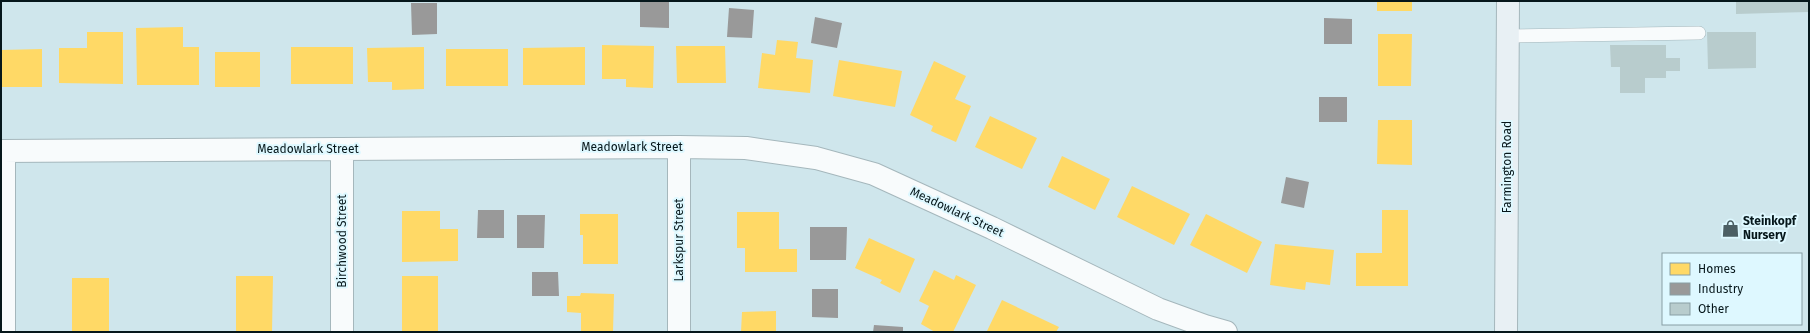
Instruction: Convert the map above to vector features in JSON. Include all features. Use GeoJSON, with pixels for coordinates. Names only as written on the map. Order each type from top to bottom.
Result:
{"type":"FeatureCollection","features":[{"type":"Feature","properties":{"kind":"main road","name":"Farmington Road"},"geometry":{"type":"LineString","coordinates":[[1506,332],[1508,1]]}},
{"type":"Feature","properties":{"kind":"street","name":"Meadowlark Street"},"geometry":{"type":"LineString","coordinates":[[3,151],[680,147],[746,148],[816,158],[874,174],[992,228],[1158,309],[1226,332]]}},
{"type":"Feature","properties":{"kind":"street","name":"Larkspur Street"},"geometry":{"type":"LineString","coordinates":[[679,332],[680,147]]}},
{"type":"Feature","properties":{"kind":"street","name":"Birchwood Street"},"geometry":{"type":"LineString","coordinates":[[342,149],[342,332]]}},
{"type":"Feature","properties":{"kind":"street"},"geometry":{"type":"LineString","coordinates":[[3,151],[4,332]]}},
{"type":"Feature","properties":{"kind":"lane"},"geometry":{"type":"LineString","coordinates":[[1507,36],[1699,33]]}},
{"type":"Feature","properties":{"kind":"building: Homes"},"geometry":{"type":"Polygon","coordinates":[[[1377,1],[1412,1],[1412,11],[1377,11],[1377,1]]]}},
{"type":"Feature","properties":{"kind":"building: Homes"},"geometry":{"type":"Polygon","coordinates":[[[183,27],[183,47],[199,47],[199,85],[137,85],[136,28],[183,27]]]}},
{"type":"Feature","properties":{"kind":"building: Homes"},"geometry":{"type":"Polygon","coordinates":[[[87,32],[123,32],[123,84],[59,83],[59,48],[87,48],[87,32]]]}},
{"type":"Feature","properties":{"kind":"building: Homes"},"geometry":{"type":"Polygon","coordinates":[[[1378,34],[1412,34],[1411,86],[1378,86],[1378,34]]]}},
{"type":"Feature","properties":{"kind":"building: Homes"},"geometry":{"type":"Polygon","coordinates":[[[777,40],[798,42],[796,58],[813,60],[810,93],[758,88],[762,53],[775,55],[777,40]]]}},
{"type":"Feature","properties":{"kind":"building: Homes"},"geometry":{"type":"Polygon","coordinates":[[[602,45],[654,46],[653,88],[626,87],[626,79],[602,79],[602,45]]]}},
{"type":"Feature","properties":{"kind":"building: Homes"},"geometry":{"type":"Polygon","coordinates":[[[676,46],[725,46],[726,83],[677,83],[676,46]]]}},
{"type":"Feature","properties":{"kind":"building: Homes"},"geometry":{"type":"Polygon","coordinates":[[[291,47],[353,47],[353,84],[291,84],[291,47]]]}},
{"type":"Feature","properties":{"kind":"building: Homes"},"geometry":{"type":"Polygon","coordinates":[[[424,47],[424,89],[392,90],[392,82],[368,82],[367,48],[424,47]]]}},
{"type":"Feature","properties":{"kind":"building: Homes"},"geometry":{"type":"Polygon","coordinates":[[[585,47],[585,85],[523,85],[523,48],[585,47]]]}},
{"type":"Feature","properties":{"kind":"building: Homes"},"geometry":{"type":"Polygon","coordinates":[[[42,49],[42,87],[1,87],[1,50],[42,49]]]}},
{"type":"Feature","properties":{"kind":"building: Homes"},"geometry":{"type":"Polygon","coordinates":[[[446,49],[508,49],[508,86],[446,86],[446,49]]]}},
{"type":"Feature","properties":{"kind":"building: Homes"},"geometry":{"type":"Polygon","coordinates":[[[215,52],[260,52],[260,87],[215,87],[215,52]]]}},
{"type":"Feature","properties":{"kind":"building: Homes"},"geometry":{"type":"Polygon","coordinates":[[[839,60],[902,71],[895,107],[833,96],[839,60]]]}},
{"type":"Feature","properties":{"kind":"building: Homes"},"geometry":{"type":"Polygon","coordinates":[[[934,61],[966,76],[955,99],[971,106],[956,142],[931,131],[933,126],[910,115],[934,61]]]}},
{"type":"Feature","properties":{"kind":"building: Homes"},"geometry":{"type":"Polygon","coordinates":[[[990,116],[1037,138],[1022,169],[975,147],[990,116]]]}},
{"type":"Feature","properties":{"kind":"building: Homes"},"geometry":{"type":"Polygon","coordinates":[[[1378,120],[1412,120],[1412,165],[1377,164],[1378,120]]]}},
{"type":"Feature","properties":{"kind":"building: Homes"},"geometry":{"type":"Polygon","coordinates":[[[1062,156],[1110,179],[1095,210],[1048,187],[1062,156]]]}},
{"type":"Feature","properties":{"kind":"building: Homes"},"geometry":{"type":"Polygon","coordinates":[[[1132,186],[1190,214],[1174,245],[1117,217],[1132,186]]]}},
{"type":"Feature","properties":{"kind":"building: Homes"},"geometry":{"type":"Polygon","coordinates":[[[1382,210],[1408,210],[1408,286],[1356,286],[1356,253],[1382,253],[1382,210]]]}},
{"type":"Feature","properties":{"kind":"building: Homes"},"geometry":{"type":"Polygon","coordinates":[[[402,211],[440,211],[440,229],[458,229],[458,261],[402,262],[402,211]]]}},
{"type":"Feature","properties":{"kind":"building: Homes"},"geometry":{"type":"Polygon","coordinates":[[[737,212],[779,212],[779,249],[797,249],[797,272],[745,272],[745,248],[737,248],[737,212]]]}},
{"type":"Feature","properties":{"kind":"building: Homes"},"geometry":{"type":"Polygon","coordinates":[[[580,214],[618,214],[618,264],[583,264],[583,235],[580,235],[580,214]]]}},
{"type":"Feature","properties":{"kind":"building: Homes"},"geometry":{"type":"Polygon","coordinates":[[[1206,214],[1262,242],[1247,273],[1190,245],[1206,214]]]}},
{"type":"Feature","properties":{"kind":"building: Homes"},"geometry":{"type":"Polygon","coordinates":[[[869,238],[915,259],[900,293],[880,283],[882,280],[855,268],[869,238]]]}},
{"type":"Feature","properties":{"kind":"building: Homes"},"geometry":{"type":"Polygon","coordinates":[[[1275,244],[1334,250],[1330,285],[1306,282],[1305,290],[1270,285],[1275,244]]]}},
{"type":"Feature","properties":{"kind":"building: Homes"},"geometry":{"type":"Polygon","coordinates":[[[934,270],[954,280],[956,275],[976,285],[953,332],[935,332],[921,324],[929,306],[919,301],[934,270]]]}},
{"type":"Feature","properties":{"kind":"building: Homes"},"geometry":{"type":"Polygon","coordinates":[[[236,276],[273,276],[272,332],[236,332],[236,276]]]}},
{"type":"Feature","properties":{"kind":"building: Homes"},"geometry":{"type":"Polygon","coordinates":[[[402,276],[438,276],[438,332],[402,332],[402,276]]]}},
{"type":"Feature","properties":{"kind":"building: Homes"},"geometry":{"type":"Polygon","coordinates":[[[72,278],[109,278],[109,332],[72,332],[72,278]]]}},
{"type":"Feature","properties":{"kind":"building: Homes"},"geometry":{"type":"Polygon","coordinates":[[[581,293],[614,294],[613,332],[581,332],[581,313],[567,312],[567,296],[580,296],[581,293]]]}},
{"type":"Feature","properties":{"kind":"building: Homes"},"geometry":{"type":"Polygon","coordinates":[[[1002,300],[1059,327],[1056,332],[987,331],[1002,300]]]}},
{"type":"Feature","properties":{"kind":"building: Homes"},"geometry":{"type":"Polygon","coordinates":[[[776,311],[776,332],[741,332],[742,312],[776,311]]]}},
{"type":"Feature","properties":{"kind":"building: Industry"},"geometry":{"type":"Polygon","coordinates":[[[640,1],[669,1],[669,28],[640,27],[640,1]]]}},
{"type":"Feature","properties":{"kind":"building: Industry"},"geometry":{"type":"Polygon","coordinates":[[[411,3],[437,3],[437,34],[412,35],[411,3]]]}},
{"type":"Feature","properties":{"kind":"building: Industry"},"geometry":{"type":"Polygon","coordinates":[[[729,8],[754,10],[752,38],[727,37],[729,8]]]}},
{"type":"Feature","properties":{"kind":"building: Industry"},"geometry":{"type":"Polygon","coordinates":[[[815,17],[842,23],[837,48],[811,43],[815,17]]]}},
{"type":"Feature","properties":{"kind":"building: Industry"},"geometry":{"type":"Polygon","coordinates":[[[1324,18],[1352,19],[1352,44],[1324,44],[1324,18]]]}},
{"type":"Feature","properties":{"kind":"building: Industry"},"geometry":{"type":"Polygon","coordinates":[[[1319,97],[1347,97],[1347,122],[1319,122],[1319,97]]]}},
{"type":"Feature","properties":{"kind":"building: Industry"},"geometry":{"type":"Polygon","coordinates":[[[1286,177],[1309,182],[1304,208],[1281,203],[1286,177]]]}},
{"type":"Feature","properties":{"kind":"building: Industry"},"geometry":{"type":"Polygon","coordinates":[[[478,210],[504,210],[504,238],[477,238],[478,210]]]}},
{"type":"Feature","properties":{"kind":"building: Industry"},"geometry":{"type":"Polygon","coordinates":[[[517,215],[545,215],[544,248],[517,248],[517,215]]]}},
{"type":"Feature","properties":{"kind":"building: Industry"},"geometry":{"type":"Polygon","coordinates":[[[810,227],[847,227],[846,260],[810,260],[810,227]]]}},
{"type":"Feature","properties":{"kind":"building: Industry"},"geometry":{"type":"Polygon","coordinates":[[[532,272],[558,272],[559,296],[532,296],[532,272]]]}},
{"type":"Feature","properties":{"kind":"building: Industry"},"geometry":{"type":"Polygon","coordinates":[[[812,289],[838,289],[838,318],[812,317],[812,289]]]}},
{"type":"Feature","properties":{"kind":"building: Industry"},"geometry":{"type":"Polygon","coordinates":[[[874,325],[903,327],[903,332],[873,332],[874,325]]]}},
{"type":"Feature","properties":{"kind":"building: Other"},"geometry":{"type":"Polygon","coordinates":[[[1736,1],[1809,1],[1809,12],[1736,14],[1736,1]]]}},
{"type":"Feature","properties":{"kind":"building: Other"},"geometry":{"type":"Polygon","coordinates":[[[1707,32],[1756,32],[1756,68],[1708,69],[1707,32]]]}},
{"type":"Feature","properties":{"kind":"building: Other"},"geometry":{"type":"Polygon","coordinates":[[[1610,45],[1666,45],[1666,58],[1680,58],[1680,71],[1666,71],[1666,78],[1645,78],[1645,93],[1620,93],[1620,67],[1611,67],[1610,45]]]}},
{"type":"Feature","properties":{"kind":"place","name":"Steinkopf Nursery"},"geometry":{"type":"Point","coordinates":[1730,228]}}]}
